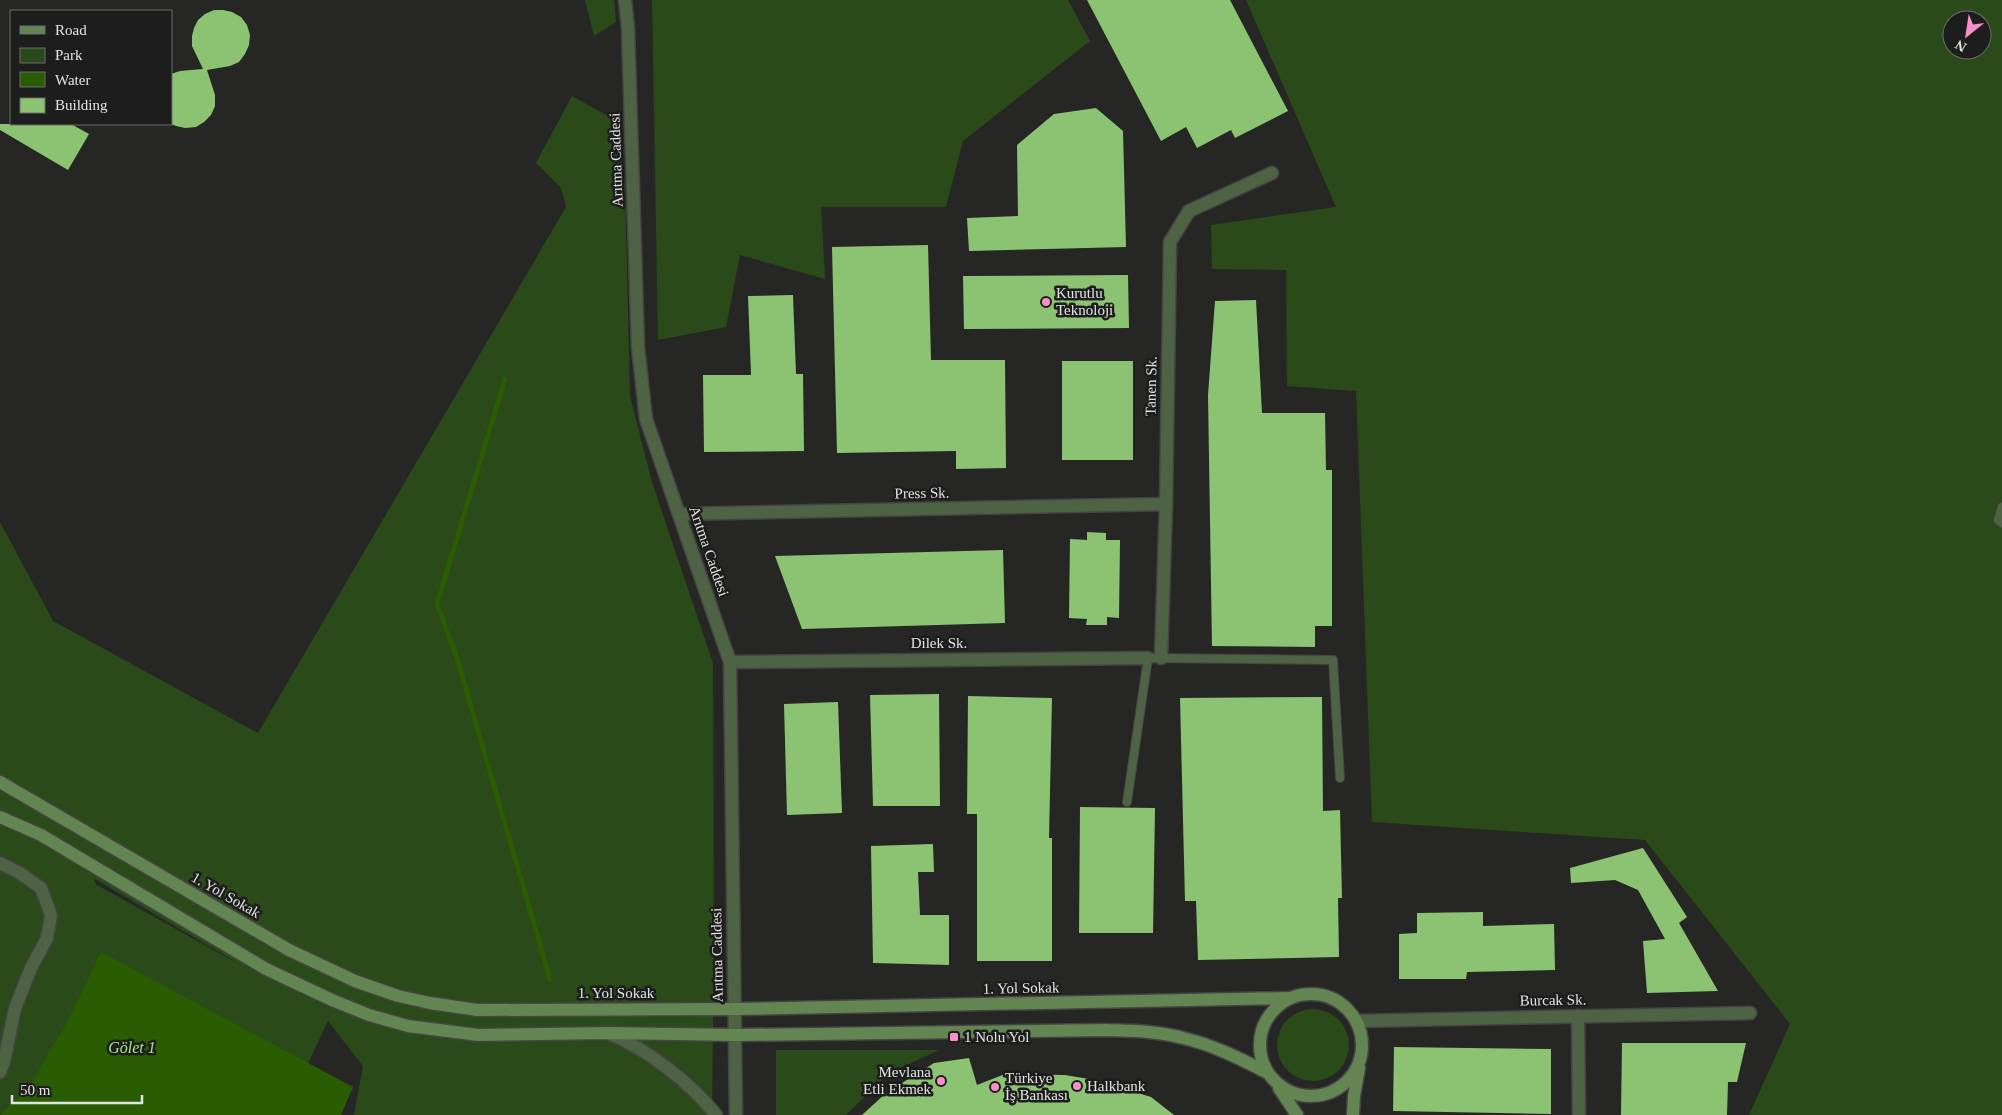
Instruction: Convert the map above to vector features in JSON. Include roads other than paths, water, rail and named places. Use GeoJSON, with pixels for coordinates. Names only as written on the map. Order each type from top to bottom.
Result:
{"type":"FeatureCollection","features":[{"type":"Feature","properties":{"kind":"main road","name":"1. Yol Sokak"},"geometry":{"type":"LineString","coordinates":[[0,782],[289,950],[356,981],[398,996],[430,1003],[477,1010],[734,1009],[1289,998],[1304,994],[1319,994],[1334,1000],[1346,1009],[1356,1021]]}},
{"type":"Feature","properties":{"kind":"main road"},"geometry":{"type":"LineString","coordinates":[[0,817],[41,835],[266,969],[369,1015],[408,1026],[478,1035],[608,1033],[736,1035],[1141,1031],[1182,1037],[1226,1051],[1269,1076],[1283,1089],[1295,1094],[1311,1097],[1327,1094],[1341,1087],[1353,1075],[1360,1060]]}},
{"type":"Feature","properties":{"kind":"main road"},"geometry":{"type":"LineString","coordinates":[[1289,998],[1275,1008],[1264,1022],[1259,1038],[1260,1055],[1269,1076],[1290,1102],[1297,1115]]}},
{"type":"Feature","properties":{"kind":"main road"},"geometry":{"type":"LineString","coordinates":[[1353,1115],[1354,1096],[1362,1047],[1361,1034],[1356,1021]]}},
{"type":"Feature","properties":{"kind":"street","name":"Arıtma Caddesi"},"geometry":{"type":"LineString","coordinates":[[625,0],[628,39],[638,348],[646,420],[730,662],[736,1115]]}},
{"type":"Feature","properties":{"kind":"street","name":"Tanen Sk."},"geometry":{"type":"LineString","coordinates":[[1154,658],[1166,504],[1170,242],[1189,211],[1272,173]]}},
{"type":"Feature","properties":{"kind":"street","name":"Press Sk."},"geometry":{"type":"LineString","coordinates":[[679,514],[1166,504]]}},
{"type":"Feature","properties":{"kind":"street","name":"Dilek Sk."},"geometry":{"type":"LineString","coordinates":[[730,662],[1154,658]]}},
{"type":"Feature","properties":{"kind":"street"},"geometry":{"type":"LineString","coordinates":[[0,863],[20,872],[41,888],[51,915],[47,938],[31,968],[15,1008],[4,1062],[0,1072]]}},
{"type":"Feature","properties":{"kind":"street","name":"Burcak Sk."},"geometry":{"type":"LineString","coordinates":[[1356,1021],[1750,1013]]}},
{"type":"Feature","properties":{"kind":"street"},"geometry":{"type":"LineString","coordinates":[[1578,1016],[1579,1115]]}},
{"type":"Feature","properties":{"kind":"street"},"geometry":{"type":"LineString","coordinates":[[608,1033],[633,1044],[664,1067],[702,1098],[716,1115]]}},
{"type":"Feature","properties":{"kind":"lane"},"geometry":{"type":"LineString","coordinates":[[2002,507],[1998,520],[2002,524]]}},
{"type":"Feature","properties":{"kind":"lane"},"geometry":{"type":"LineString","coordinates":[[1127,802],[1154,658],[1333,660],[1340,778]]}},
{"type":"Feature","properties":{"kind":"water","name":"Gölet 1"},"geometry":{"type":"Polygon","coordinates":[[[101,952],[353,1087],[341,1115],[0,1115],[30,1085],[68,1020],[101,952]]]}},
{"type":"Feature","properties":{"kind":"waterway"},"geometry":{"type":"LineString","coordinates":[[505,379],[437,604],[457,658],[550,979]]}},
{"type":"Feature","properties":{"kind":"place","name":"Kurutlu Teknoloji"},"geometry":{"type":"Point","coordinates":[1046,302]}},
{"type":"Feature","properties":{"kind":"place","name":"1 Nolu Yol"},"geometry":{"type":"Point","coordinates":[954,1037]}},
{"type":"Feature","properties":{"kind":"place","name":"Mevlana Etli Ekmek"},"geometry":{"type":"Point","coordinates":[941,1081]}},
{"type":"Feature","properties":{"kind":"place","name":"Halkbank"},"geometry":{"type":"Point","coordinates":[1077,1086]}},
{"type":"Feature","properties":{"kind":"place","name":"Türkiye İş Bankası"},"geometry":{"type":"Point","coordinates":[995,1087]}}]}
